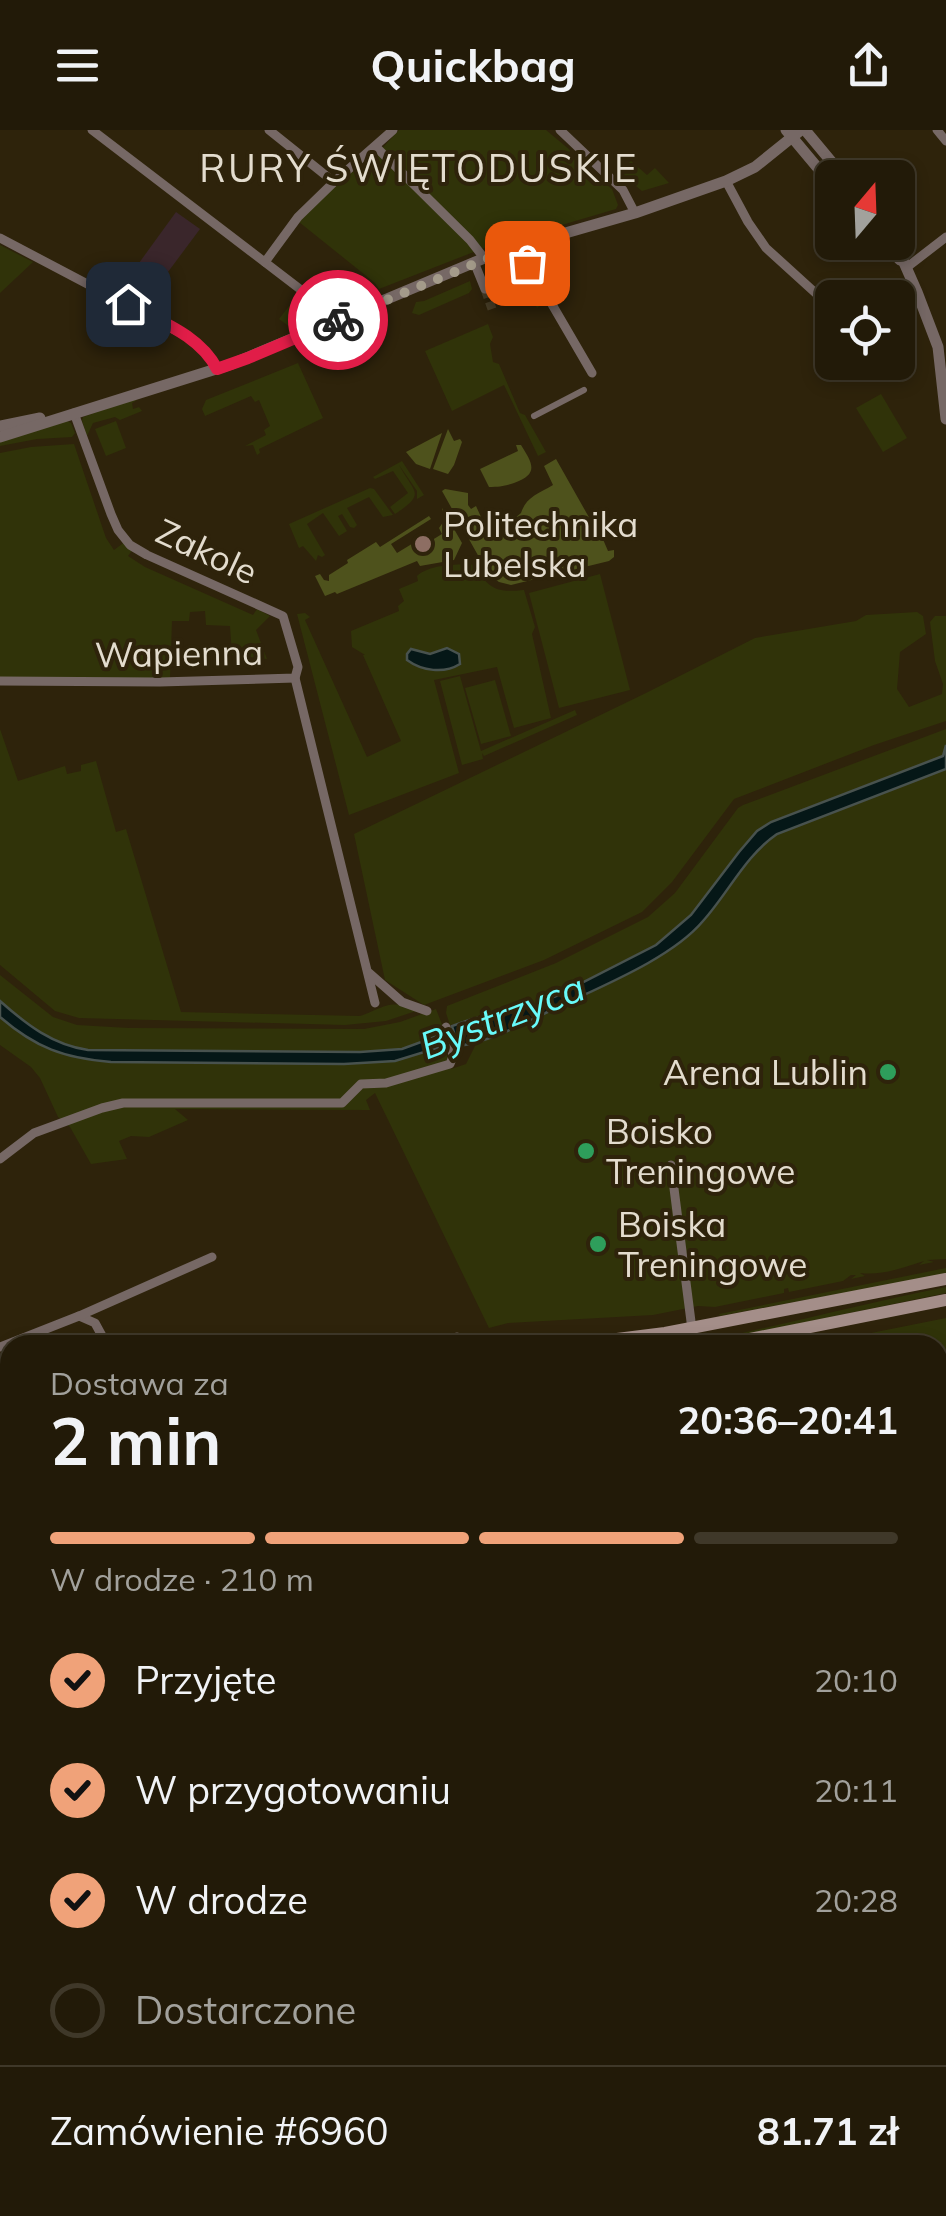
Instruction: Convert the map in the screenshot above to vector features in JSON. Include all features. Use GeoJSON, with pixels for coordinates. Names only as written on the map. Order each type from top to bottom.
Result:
{"type":"FeatureCollection","features":[{"type":"Feature","properties":{"kind":"main road"},"geometry":{"type":"LineString","coordinates":[[641,1335],[946,1279]]}},
{"type":"Feature","properties":{"kind":"main road"},"geometry":{"type":"LineString","coordinates":[[770,1335],[946,1300]]}},
{"type":"Feature","properties":{"kind":"street"},"geometry":{"type":"LineString","coordinates":[[92,130],[318,304],[332,323]]}},
{"type":"Feature","properties":{"kind":"street"},"geometry":{"type":"LineString","coordinates":[[269,130],[334,182]]}},
{"type":"Feature","properties":{"kind":"street"},"geometry":{"type":"LineString","coordinates":[[265,262],[298,217],[393,130]]}},
{"type":"Feature","properties":{"kind":"street"},"geometry":{"type":"LineString","coordinates":[[560,130],[623,190],[635,213]]}},
{"type":"Feature","properties":{"kind":"street"},"geometry":{"type":"LineString","coordinates":[[937,130],[946,140]]}},
{"type":"Feature","properties":{"kind":"street"},"geometry":{"type":"LineString","coordinates":[[796,132],[825,160]]}},
{"type":"Feature","properties":{"kind":"street"},"geometry":{"type":"LineString","coordinates":[[0,437],[217,369],[479,260],[635,213],[726,180],[755,167],[796,132]]}},
{"type":"Feature","properties":{"kind":"street"},"geometry":{"type":"LineString","coordinates":[[796,132],[815,160]]}},
{"type":"Feature","properties":{"kind":"street"},"geometry":{"type":"LineString","coordinates":[[376,147],[470,240],[485,289]]}},
{"type":"Feature","properties":{"kind":"street"},"geometry":{"type":"LineString","coordinates":[[726,180],[766,248],[815,293]]}},
{"type":"Feature","properties":{"kind":"street"},"geometry":{"type":"LineString","coordinates":[[904,266],[946,237]]}},
{"type":"Feature","properties":{"kind":"street"},"geometry":{"type":"LineString","coordinates":[[0,238],[188,336],[217,369]]}},
{"type":"Feature","properties":{"kind":"street"},"geometry":{"type":"LineString","coordinates":[[518,246],[592,373]]}},
{"type":"Feature","properties":{"kind":"street"},"geometry":{"type":"LineString","coordinates":[[899,260],[904,266]]}},
{"type":"Feature","properties":{"kind":"street"},"geometry":{"type":"LineString","coordinates":[[902,260],[938,347],[946,419]]}},
{"type":"Feature","properties":{"kind":"street"},"geometry":{"type":"LineString","coordinates":[[534,416],[584,390]]}},
{"type":"Feature","properties":{"kind":"street"},"geometry":{"type":"LineString","coordinates":[[0,426],[74,413]]}},
{"type":"Feature","properties":{"kind":"street","name":"Zakole"},"geometry":{"type":"LineString","coordinates":[[74,413],[111,514],[130,545],[283,616]]}},
{"type":"Feature","properties":{"kind":"street","name":"Wapienna"},"geometry":{"type":"LineString","coordinates":[[0,681],[294,678],[298,666],[283,616]]}},
{"type":"Feature","properties":{"kind":"street"},"geometry":{"type":"LineString","coordinates":[[294,678],[374,1003]]}},
{"type":"Feature","properties":{"kind":"street"},"geometry":{"type":"LineString","coordinates":[[367,971],[402,1002],[427,1011]]}},
{"type":"Feature","properties":{"kind":"street"},"geometry":{"type":"LineString","coordinates":[[0,1159],[34,1133],[123,1103],[342,1103],[361,1084],[386,1083],[450,1064],[446,1027]]}},
{"type":"Feature","properties":{"kind":"street"},"geometry":{"type":"LineString","coordinates":[[671,1166],[693,1335]]}},
{"type":"Feature","properties":{"kind":"street"},"geometry":{"type":"LineString","coordinates":[[32,1335],[212,1257]]}},
{"type":"Feature","properties":{"kind":"street"},"geometry":{"type":"LineString","coordinates":[[79,1316],[96,1324],[102,1335]]}},
{"type":"Feature","properties":{"kind":"shaded area"},"geometry":{"type":"Polygon","coordinates":[[[176,212],[200,229],[162,280],[139,263],[176,212]]]}},
{"type":"Feature","properties":{"kind":"green space"},"geometry":{"type":"Polygon","coordinates":[[[399,130],[546,130],[570,150],[569,155],[612,189],[618,205],[616,209],[521,237],[511,236],[511,240],[379,289],[299,222],[332,187],[375,156],[399,130]]]}},
{"type":"Feature","properties":{"kind":"green space"},"geometry":{"type":"Polygon","coordinates":[[[631,161],[647,175],[655,168],[669,183],[642,191],[619,172],[631,161]]]}},
{"type":"Feature","properties":{"kind":"green space"},"geometry":{"type":"Polygon","coordinates":[[[0,245],[33,262],[0,293],[0,245]]]}},
{"type":"Feature","properties":{"kind":"green space"},"geometry":{"type":"Polygon","coordinates":[[[518,256],[543,298],[537,308],[521,273],[506,280],[501,269],[504,261],[518,256]]]}},
{"type":"Feature","properties":{"kind":"green space"},"geometry":{"type":"Polygon","coordinates":[[[470,281],[469,293],[419,315],[412,313],[416,302],[470,281]]]}},
{"type":"Feature","properties":{"kind":"green space"},"geometry":{"type":"Polygon","coordinates":[[[297,296],[315,311],[314,320],[290,327],[279,319],[297,296]]]}},
{"type":"Feature","properties":{"kind":"green space"},"geometry":{"type":"Polygon","coordinates":[[[488,324],[493,337],[493,362],[499,364],[520,413],[525,415],[546,452],[538,456],[504,385],[452,411],[425,351],[488,324]]]}},
{"type":"Feature","properties":{"kind":"green space"},"geometry":{"type":"Polygon","coordinates":[[[298,363],[323,418],[259,449],[257,455],[253,445],[245,446],[266,435],[264,430],[270,426],[259,400],[255,402],[251,396],[205,416],[202,409],[206,400],[298,363]]]}},
{"type":"Feature","properties":{"kind":"green space"},"geometry":{"type":"Polygon","coordinates":[[[881,394],[907,438],[883,452],[856,408],[881,394]]]}},
{"type":"Feature","properties":{"kind":"green space"},"geometry":{"type":"Polygon","coordinates":[[[137,400],[132,403],[133,409],[139,407],[142,411],[120,420],[115,417],[93,423],[87,436],[83,417],[137,400]]]}},
{"type":"Feature","properties":{"kind":"green space"},"geometry":{"type":"Polygon","coordinates":[[[67,421],[75,433],[72,437],[0,446],[0,441],[67,421]]]}},
{"type":"Feature","properties":{"kind":"green space"},"geometry":{"type":"Polygon","coordinates":[[[116,421],[126,448],[106,456],[95,429],[116,421]]]}},
{"type":"Feature","properties":{"kind":"green space"},"geometry":{"type":"Polygon","coordinates":[[[448,429],[454,441],[462,442],[448,474],[433,469],[448,429]]]}},
{"type":"Feature","properties":{"kind":"green space"},"geometry":{"type":"Polygon","coordinates":[[[442,433],[430,469],[416,464],[406,452],[442,433]]]}},
{"type":"Feature","properties":{"kind":"green space"},"geometry":{"type":"Polygon","coordinates":[[[74,444],[106,538],[114,550],[126,541],[134,548],[128,556],[145,567],[253,615],[257,609],[270,616],[256,630],[267,659],[232,655],[230,626],[206,625],[205,611],[190,612],[189,621],[172,621],[170,679],[0,679],[0,453],[74,444]]]}},
{"type":"Feature","properties":{"kind":"green space"},"geometry":{"type":"Polygon","coordinates":[[[516,445],[521,445],[528,458],[530,472],[514,483],[489,487],[480,469],[518,451],[516,445]]]}},
{"type":"Feature","properties":{"kind":"green space"},"geometry":{"type":"Polygon","coordinates":[[[556,459],[608,551],[614,550],[614,557],[511,585],[499,582],[489,575],[442,491],[468,493],[468,505],[471,509],[476,506],[486,528],[507,524],[510,538],[519,532],[509,523],[529,499],[553,485],[544,466],[556,459]]]}},
{"type":"Feature","properties":{"kind":"green space"},"geometry":{"type":"Polygon","coordinates":[[[402,461],[424,495],[417,499],[417,491],[399,465],[415,492],[411,501],[395,514],[390,507],[408,493],[393,471],[373,477],[402,461]]]}},
{"type":"Feature","properties":{"kind":"green space"},"geometry":{"type":"Polygon","coordinates":[[[370,488],[393,515],[383,517],[369,497],[347,508],[357,525],[354,528],[342,514],[338,516],[347,531],[339,536],[323,513],[307,524],[325,555],[318,555],[316,561],[303,546],[299,548],[289,524],[370,488]]]}},
{"type":"Feature","properties":{"kind":"green space"},"geometry":{"type":"Polygon","coordinates":[[[442,508],[462,543],[454,560],[420,566],[417,561],[325,596],[315,576],[320,574],[329,581],[329,575],[347,560],[376,542],[380,547],[429,516],[431,519],[391,544],[397,553],[415,542],[419,548],[442,534],[442,508]]]}},
{"type":"Feature","properties":{"kind":"green space"},"geometry":{"type":"Polygon","coordinates":[[[474,565],[494,588],[524,590],[535,627],[532,634],[551,718],[514,728],[497,667],[434,680],[459,773],[349,815],[297,614],[310,617],[305,620],[367,757],[401,741],[365,655],[352,647],[351,631],[399,611],[398,606],[404,601],[399,589],[418,581],[422,572],[474,565]]]}},
{"type":"Feature","properties":{"kind":"green space"},"geometry":{"type":"Polygon","coordinates":[[[600,574],[630,690],[559,708],[529,593],[600,574]]]}},
{"type":"Feature","properties":{"kind":"green space"},"geometry":{"type":"Polygon","coordinates":[[[917,612],[923,616],[926,634],[900,652],[897,689],[909,707],[942,694],[930,622],[935,616],[946,616],[946,721],[734,799],[672,882],[642,912],[544,960],[424,1005],[385,980],[354,834],[755,638],[856,621],[866,615],[917,612]]]}},
{"type":"Feature","properties":{"kind":"green space"},"geometry":{"type":"Polygon","coordinates":[[[460,676],[481,751],[575,710],[577,715],[484,756],[482,753],[483,759],[462,765],[440,681],[460,676]]]}},
{"type":"Feature","properties":{"kind":"green space"},"geometry":{"type":"Polygon","coordinates":[[[495,680],[511,736],[481,744],[465,688],[495,680]]]}},
{"type":"Feature","properties":{"kind":"green space"},"geometry":{"type":"Polygon","coordinates":[[[0,729],[18,781],[65,766],[67,774],[81,771],[81,765],[96,761],[116,832],[126,829],[181,1012],[360,1016],[394,1004],[419,1010],[386,1021],[345,1025],[79,1018],[55,1011],[0,965],[0,729]]]}},
{"type":"Feature","properties":{"kind":"green space"},"geometry":{"type":"Polygon","coordinates":[[[946,729],[943,756],[771,822],[757,831],[691,915],[656,945],[528,1007],[450,1025],[447,1006],[556,963],[648,917],[675,893],[743,805],[946,729]]]}},
{"type":"Feature","properties":{"kind":"green space"},"geometry":{"type":"Polygon","coordinates":[[[946,769],[946,1259],[885,1272],[860,1273],[865,1276],[851,1279],[856,1275],[851,1275],[843,1281],[789,1292],[788,1288],[784,1293],[715,1307],[698,1306],[653,1315],[508,1323],[489,1328],[375,1093],[366,1100],[370,1110],[175,1109],[188,1120],[149,1137],[131,1136],[119,1141],[127,1159],[91,1164],[70,1127],[58,1117],[40,1078],[0,1045],[0,1017],[39,1044],[65,1054],[111,1062],[344,1064],[395,1061],[444,1046],[451,1069],[466,1064],[477,1042],[566,1004],[684,939],[703,922],[756,853],[777,834],[946,769]]]}},
{"type":"Feature","properties":{"kind":"green space"},"geometry":{"type":"Polygon","coordinates":[[[0,975],[53,1017],[77,1025],[364,1029],[436,1009],[443,1027],[439,1028],[440,1035],[402,1049],[360,1052],[89,1050],[52,1039],[10,1010],[0,1001],[0,975]]]}},
{"type":"Feature","properties":{"kind":"green space"},"geometry":{"type":"Polygon","coordinates":[[[946,1268],[946,1274],[719,1314],[946,1268]]]}},
{"type":"Feature","properties":{"kind":"green space"},"geometry":{"type":"Polygon","coordinates":[[[946,1287],[946,1293],[733,1335],[946,1287]]]}},
{"type":"Feature","properties":{"kind":"green space"},"geometry":{"type":"Polygon","coordinates":[[[946,1318],[946,1335],[861,1335],[946,1318]]]}},
{"type":"Feature","properties":{"kind":"water"},"geometry":{"type":"Polygon","coordinates":[[[447,648],[459,654],[460,664],[433,670],[407,660],[411,649],[430,654],[447,648]]]}},
{"type":"Feature","properties":{"kind":"water","name":"Bystrzyca"},"geometry":{"type":"Polygon","coordinates":[[[946,745],[946,769],[777,834],[746,864],[703,921],[655,959],[509,1030],[458,1046],[452,1026],[556,996],[656,945],[691,915],[757,831],[771,822],[943,756],[946,745]]]}},
{"type":"Feature","properties":{"kind":"water"},"geometry":{"type":"Polygon","coordinates":[[[0,1001],[41,1033],[88,1050],[360,1052],[402,1049],[440,1035],[444,1046],[395,1061],[344,1064],[111,1062],[65,1054],[26,1037],[0,1017],[0,1001]]]}},
{"type":"Feature","properties":{"kind":"tunnel"},"geometry":{"type":"LineString","coordinates":[[485,289],[492,309]]}},
{"type":"Feature","properties":{"kind":"way so far"},"geometry":{"type":"LineString","coordinates":[[338,320],[518,246],[527,263]]}},
{"type":"Feature","properties":{"kind":"place","name":"Politechnika Lubelska"},"geometry":{"type":"Point","coordinates":[423,544]}},
{"type":"Feature","properties":{"kind":"place","name":"Arena Lublin"},"geometry":{"type":"Point","coordinates":[888,1072]}},
{"type":"Feature","properties":{"kind":"place","name":"Boisko Treningowe"},"geometry":{"type":"Point","coordinates":[586,1151]}},
{"type":"Feature","properties":{"kind":"place","name":"Boiska Treningowe"},"geometry":{"type":"Point","coordinates":[598,1244]}},
{"type":"Feature","properties":{"kind":"district","name":"RURY ŚWIĘTODUSKIE"},"geometry":{"type":"Point","coordinates":[419,168]}},
{"type":"Feature","properties":{"kind":"route"},"geometry":{"type":"LineString","coordinates":[[128,304],[188,336],[217,369],[338,320]]}}]}
